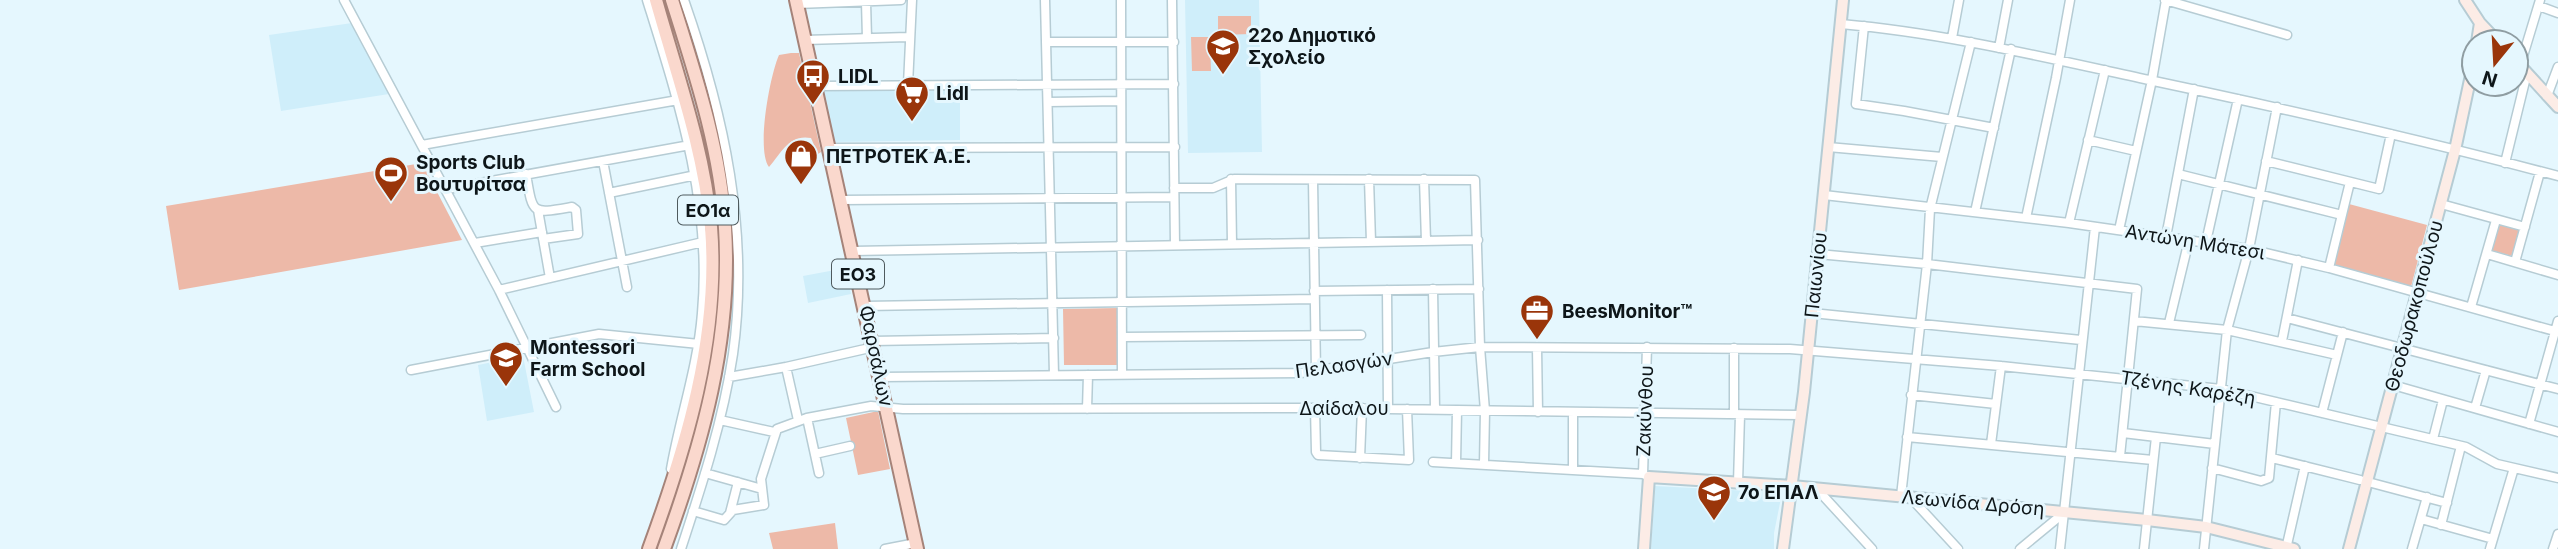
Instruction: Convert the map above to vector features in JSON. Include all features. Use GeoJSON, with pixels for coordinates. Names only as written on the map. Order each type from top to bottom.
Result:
{"type":"FeatureCollection","features":[{"type":"Feature","properties":{"kind":"main road","name":"ΕΟ1α"},"geometry":{"type":"LineString","coordinates":[[649,549],[670,489],[707,341],[712,255],[707,199],[697,143],[656,0]]}},
{"type":"Feature","properties":{"kind":"main road","name":"ΕΟ1α"},"geometry":{"type":"LineString","coordinates":[[664,549],[684,495],[710,401],[721,344],[726,285],[725,227],[717,169],[704,111],[672,0]]}},
{"type":"Feature","properties":{"kind":"main road","name":"Φαρσάλων"},"geometry":{"type":"LineString","coordinates":[[797,2],[916,546]]}},
{"type":"Feature","properties":{"kind":"street"},"geometry":{"type":"LineString","coordinates":[[345,0],[475,243],[556,407]]}},
{"type":"Feature","properties":{"kind":"street"},"geometry":{"type":"LineString","coordinates":[[647,0],[690,145],[703,242],[704,284],[699,344],[675,444],[670,489]]}},
{"type":"Feature","properties":{"kind":"street"},"geometry":{"type":"LineString","coordinates":[[681,549],[720,420],[729,377],[738,291],[734,197],[718,111],[684,0]]}},
{"type":"Feature","properties":{"kind":"street"},"geometry":{"type":"LineString","coordinates":[[797,2],[901,0]]}},
{"type":"Feature","properties":{"kind":"street"},"geometry":{"type":"LineString","coordinates":[[908,85],[908,37],[912,0]]}},
{"type":"Feature","properties":{"kind":"street"},"geometry":{"type":"LineString","coordinates":[[1045,0],[1054,374]]}},
{"type":"Feature","properties":{"kind":"street"},"geometry":{"type":"LineString","coordinates":[[1121,0],[1122,374]]}},
{"type":"Feature","properties":{"kind":"street"},"geometry":{"type":"LineString","coordinates":[[1172,0],[1175,245]]}},
{"type":"Feature","properties":{"kind":"street","name":"Παιωνίου"},"geometry":{"type":"LineString","coordinates":[[1783,549],[1808,351],[1843,0]]}},
{"type":"Feature","properties":{"kind":"street"},"geometry":{"type":"LineString","coordinates":[[1952,38],[1959,0]]}},
{"type":"Feature","properties":{"kind":"street"},"geometry":{"type":"LineString","coordinates":[[1998,48],[2008,0]]}},
{"type":"Feature","properties":{"kind":"street"},"geometry":{"type":"LineString","coordinates":[[2026,218],[2070,0]]}},
{"type":"Feature","properties":{"kind":"street"},"geometry":{"type":"LineString","coordinates":[[2119,230],[2152,80],[2166,0],[2287,35]]}},
{"type":"Feature","properties":{"kind":"street"},"geometry":{"type":"LineString","coordinates":[[2465,0],[2485,28]]}},
{"type":"Feature","properties":{"kind":"street"},"geometry":{"type":"LineString","coordinates":[[866,2],[867,38]]}},
{"type":"Feature","properties":{"kind":"street"},"geometry":{"type":"LineString","coordinates":[[2530,35],[2539,3],[2558,13]]}},
{"type":"Feature","properties":{"kind":"street"},"geometry":{"type":"LineString","coordinates":[[2479,28],[2480,23]]}},
{"type":"Feature","properties":{"kind":"street"},"geometry":{"type":"LineString","coordinates":[[1841,24],[1952,38],[2011,49],[2277,107],[2558,176]]}},
{"type":"Feature","properties":{"kind":"street"},"geometry":{"type":"LineString","coordinates":[[1864,26],[1856,104],[1994,128]]}},
{"type":"Feature","properties":{"kind":"street"},"geometry":{"type":"LineString","coordinates":[[805,40],[908,37]]}},
{"type":"Feature","properties":{"kind":"street"},"geometry":{"type":"LineString","coordinates":[[1047,42],[1174,42]]}},
{"type":"Feature","properties":{"kind":"street"},"geometry":{"type":"LineString","coordinates":[[1958,549],[1906,497],[1907,437],[1927,264],[1930,209],[1971,42]]}},
{"type":"Feature","properties":{"kind":"street"},"geometry":{"type":"LineString","coordinates":[[1975,212],[2011,49]]}},
{"type":"Feature","properties":{"kind":"street"},"geometry":{"type":"LineString","coordinates":[[2547,96],[2558,67]]}},
{"type":"Feature","properties":{"kind":"street"},"geometry":{"type":"LineString","coordinates":[[2069,223],[2105,70]]}},
{"type":"Feature","properties":{"kind":"street"},"geometry":{"type":"LineString","coordinates":[[2530,77],[2558,107]]}},
{"type":"Feature","properties":{"kind":"street"},"geometry":{"type":"LineString","coordinates":[[816,86],[1174,84]]}},
{"type":"Feature","properties":{"kind":"street"},"geometry":{"type":"LineString","coordinates":[[2166,237],[2194,89]]}},
{"type":"Feature","properties":{"kind":"street","name":"Θεοδωρακοπούλου"},"geometry":{"type":"LineString","coordinates":[[2349,549],[2364,481],[2393,386],[2466,98]]}},
{"type":"Feature","properties":{"kind":"street"},"geometry":{"type":"LineString","coordinates":[[2505,163],[2516,98]]}},
{"type":"Feature","properties":{"kind":"street"},"geometry":{"type":"LineString","coordinates":[[2206,243],[2238,99]]}},
{"type":"Feature","properties":{"kind":"street"},"geometry":{"type":"LineString","coordinates":[[422,145],[678,100]]}},
{"type":"Feature","properties":{"kind":"street"},"geometry":{"type":"LineString","coordinates":[[1048,102],[1121,102]]}},
{"type":"Feature","properties":{"kind":"street"},"geometry":{"type":"LineString","coordinates":[[2204,549],[2227,330],[2249,249],[2277,107]]}},
{"type":"Feature","properties":{"kind":"street"},"geometry":{"type":"LineString","coordinates":[[2266,161],[2379,189],[2391,134]]}},
{"type":"Feature","properties":{"kind":"street"},"geometry":{"type":"LineString","coordinates":[[2088,140],[2136,151]]}},
{"type":"Feature","properties":{"kind":"street"},"geometry":{"type":"LineString","coordinates":[[447,189],[690,145]]}},
{"type":"Feature","properties":{"kind":"street"},"geometry":{"type":"LineString","coordinates":[[1828,147],[1942,157]]}},
{"type":"Feature","properties":{"kind":"street"},"geometry":{"type":"LineString","coordinates":[[830,148],[1175,148]]}},
{"type":"Feature","properties":{"kind":"street"},"geometry":{"type":"LineString","coordinates":[[603,161],[627,287]]}},
{"type":"Feature","properties":{"kind":"street"},"geometry":{"type":"LineString","coordinates":[[2515,262],[2540,172]]}},
{"type":"Feature","properties":{"kind":"street"},"geometry":{"type":"LineString","coordinates":[[475,243],[578,234],[576,210],[572,207],[545,212],[531,204],[526,174]]}},
{"type":"Feature","properties":{"kind":"street"},"geometry":{"type":"LineString","coordinates":[[2178,174],[2342,215]]}},
{"type":"Feature","properties":{"kind":"street"},"geometry":{"type":"LineString","coordinates":[[609,192],[696,175]]}},
{"type":"Feature","properties":{"kind":"street"},"geometry":{"type":"LineString","coordinates":[[1231,179],[1232,244]]}},
{"type":"Feature","properties":{"kind":"street"},"geometry":{"type":"LineString","coordinates":[[842,200],[1121,198],[1213,188],[1231,179],[1475,180],[1480,347],[1485,411],[1484,464]]}},
{"type":"Feature","properties":{"kind":"street"},"geometry":{"type":"LineString","coordinates":[[1369,179],[1371,242]]}},
{"type":"Feature","properties":{"kind":"street"},"geometry":{"type":"LineString","coordinates":[[1424,179],[1426,241]]}},
{"type":"Feature","properties":{"kind":"street"},"geometry":{"type":"LineString","coordinates":[[1314,180],[1316,372]]}},
{"type":"Feature","properties":{"kind":"street"},"geometry":{"type":"LineString","coordinates":[[2329,268],[2350,182]]}},
{"type":"Feature","properties":{"kind":"street","name":"Αντώνη Μάτεσι"},"geometry":{"type":"LineString","coordinates":[[1824,195],[2069,223],[2249,249],[2418,292],[2556,332]]}},
{"type":"Feature","properties":{"kind":"street"},"geometry":{"type":"LineString","coordinates":[[2441,204],[2525,228]]}},
{"type":"Feature","properties":{"kind":"street"},"geometry":{"type":"LineString","coordinates":[[538,210],[550,278]]}},
{"type":"Feature","properties":{"kind":"street"},"geometry":{"type":"LineString","coordinates":[[2471,307],[2496,219]]}},
{"type":"Feature","properties":{"kind":"street"},"geometry":{"type":"LineString","coordinates":[[2060,549],[2095,227]]}},
{"type":"Feature","properties":{"kind":"street"},"geometry":{"type":"LineString","coordinates":[[853,251],[1478,240]]}},
{"type":"Feature","properties":{"kind":"street"},"geometry":{"type":"LineString","coordinates":[[2169,323],[2189,240]]}},
{"type":"Feature","properties":{"kind":"street"},"geometry":{"type":"LineString","coordinates":[[499,290],[703,242]]}},
{"type":"Feature","properties":{"kind":"street"},"geometry":{"type":"LineString","coordinates":[[1818,254],[2137,289],[2120,456]]}},
{"type":"Feature","properties":{"kind":"street"},"geometry":{"type":"LineString","coordinates":[[2487,254],[2558,275]]}},
{"type":"Feature","properties":{"kind":"street"},"geometry":{"type":"LineString","coordinates":[[2282,341],[2298,260]]}},
{"type":"Feature","properties":{"kind":"street"},"geometry":{"type":"LineString","coordinates":[[1433,289],[1435,409]]}},
{"type":"Feature","properties":{"kind":"street"},"geometry":{"type":"LineString","coordinates":[[865,306],[1123,301],[1479,289]]}},
{"type":"Feature","properties":{"kind":"street"},"geometry":{"type":"LineString","coordinates":[[1387,290],[1388,408]]}},
{"type":"Feature","properties":{"kind":"street"},"geometry":{"type":"LineString","coordinates":[[1812,313],[2081,340]]}},
{"type":"Feature","properties":{"kind":"street"},"geometry":{"type":"LineString","coordinates":[[2287,318],[2558,389]]}},
{"type":"Feature","properties":{"kind":"street"},"geometry":{"type":"LineString","coordinates":[[2134,321],[2227,330],[2337,355]]}},
{"type":"Feature","properties":{"kind":"street"},"geometry":{"type":"LineString","coordinates":[[2529,424],[2558,321]]}},
{"type":"Feature","properties":{"kind":"street"},"geometry":{"type":"LineString","coordinates":[[2322,413],[2343,332]]}},
{"type":"Feature","properties":{"kind":"street"},"geometry":{"type":"LineString","coordinates":[[411,370],[606,334],[699,344]]}},
{"type":"Feature","properties":{"kind":"street"},"geometry":{"type":"LineString","coordinates":[[1123,337],[1361,335]]}},
{"type":"Feature","properties":{"kind":"street"},"geometry":{"type":"LineString","coordinates":[[729,377],[786,367],[873,344],[1054,338]]}},
{"type":"Feature","properties":{"kind":"street","name":"Πελασγών"},"geometry":{"type":"LineString","coordinates":[[880,377],[1316,372],[1433,352],[1480,347],[1808,351]]}},
{"type":"Feature","properties":{"kind":"street"},"geometry":{"type":"LineString","coordinates":[[1537,348],[1538,412]]}},
{"type":"Feature","properties":{"kind":"street","name":"Ζακύνθου"},"geometry":{"type":"LineString","coordinates":[[1644,549],[1647,348]]}},
{"type":"Feature","properties":{"kind":"street"},"geometry":{"type":"LineString","coordinates":[[1734,348],[1738,483]]}},
{"type":"Feature","properties":{"kind":"street","name":"Τζένης Καρέζη"},"geometry":{"type":"LineString","coordinates":[[1808,351],[2078,373],[2221,389],[2461,446],[2497,464],[2558,478]]}},
{"type":"Feature","properties":{"kind":"street"},"geometry":{"type":"LineString","coordinates":[[1991,444],[2001,366]]}},
{"type":"Feature","properties":{"kind":"street"},"geometry":{"type":"LineString","coordinates":[[786,367],[819,473]]}},
{"type":"Feature","properties":{"kind":"street"},"geometry":{"type":"LineString","coordinates":[[2474,408],[2486,370]]}},
{"type":"Feature","properties":{"kind":"street"},"geometry":{"type":"LineString","coordinates":[[1087,409],[1088,375]]}},
{"type":"Feature","properties":{"kind":"street"},"geometry":{"type":"LineString","coordinates":[[2393,386],[2558,432]]}},
{"type":"Feature","properties":{"kind":"street"},"geometry":{"type":"LineString","coordinates":[[1911,395],[1996,404]]}},
{"type":"Feature","properties":{"kind":"street"},"geometry":{"type":"LineString","coordinates":[[2433,439],[2443,400]]}},
{"type":"Feature","properties":{"kind":"street"},"geometry":{"type":"LineString","coordinates":[[2212,468],[2263,482],[2269,478],[2276,402]]}},
{"type":"Feature","properties":{"kind":"street","name":"Δαίδαλου"},"geometry":{"type":"LineString","coordinates":[[774,432],[780,426],[803,419],[871,406],[1087,409],[1388,408],[1801,415]]}},
{"type":"Feature","properties":{"kind":"street"},"geometry":{"type":"LineString","coordinates":[[1315,408],[1316,452],[1321,456],[1409,460],[1407,409]]}},
{"type":"Feature","properties":{"kind":"street"},"geometry":{"type":"LineString","coordinates":[[1360,458],[1362,408]]}},
{"type":"Feature","properties":{"kind":"street"},"geometry":{"type":"LineString","coordinates":[[1456,463],[1457,410]]}},
{"type":"Feature","properties":{"kind":"street"},"geometry":{"type":"LineString","coordinates":[[1573,412],[1573,470]]}},
{"type":"Feature","properties":{"kind":"street"},"geometry":{"type":"LineString","coordinates":[[720,420],[774,432],[761,479],[764,505],[730,513]]}},
{"type":"Feature","properties":{"kind":"street"},"geometry":{"type":"LineString","coordinates":[[2123,433],[2215,444]]}},
{"type":"Feature","properties":{"kind":"street"},"geometry":{"type":"LineString","coordinates":[[1907,437],[2153,460]]}},
{"type":"Feature","properties":{"kind":"street"},"geometry":{"type":"LineString","coordinates":[[2144,549],[2156,437]]}},
{"type":"Feature","properties":{"kind":"street"},"geometry":{"type":"LineString","coordinates":[[815,454],[850,446]]}},
{"type":"Feature","properties":{"kind":"street"},"geometry":{"type":"LineString","coordinates":[[2441,525],[2461,446]]}},
{"type":"Feature","properties":{"kind":"street"},"geometry":{"type":"LineString","coordinates":[[2272,458],[2446,503]]}},
{"type":"Feature","properties":{"kind":"street"},"geometry":{"type":"LineString","coordinates":[[1433,462],[1646,476]]}},
{"type":"Feature","properties":{"kind":"street"},"geometry":{"type":"LineString","coordinates":[[2289,548],[2305,466]]}},
{"type":"Feature","properties":{"kind":"street"},"geometry":{"type":"LineString","coordinates":[[2490,549],[2514,468]]}},
{"type":"Feature","properties":{"kind":"street"},"geometry":{"type":"LineString","coordinates":[[705,473],[762,489]]}},
{"type":"Feature","properties":{"kind":"street","name":"Λεωνίδα Δρόση"},"geometry":{"type":"LineString","coordinates":[[1646,476],[1816,488],[2147,520],[2206,527],[2289,548]]}},
{"type":"Feature","properties":{"kind":"street"},"geometry":{"type":"LineString","coordinates":[[693,511],[721,520],[726,519],[738,482]]}},
{"type":"Feature","properties":{"kind":"street"},"geometry":{"type":"LineString","coordinates":[[1816,488],[1872,549]]}},
{"type":"Feature","properties":{"kind":"street"},"geometry":{"type":"LineString","coordinates":[[2412,549],[2427,497]]}},
{"type":"Feature","properties":{"kind":"street"},"geometry":{"type":"LineString","coordinates":[[2020,549],[2064,512]]}},
{"type":"Feature","properties":{"kind":"street"},"geometry":{"type":"LineString","coordinates":[[2421,519],[2493,539]]}},
{"type":"Feature","properties":{"kind":"street"},"geometry":{"type":"LineString","coordinates":[[2553,549],[2558,534]]}},
{"type":"Feature","properties":{"kind":"street"},"geometry":{"type":"LineString","coordinates":[[885,549],[916,546]]}},
{"type":"Feature","properties":{"kind":"shaded area","name":"22ο Δημοτικό Σχολείο"},"geometry":{"type":"Polygon","coordinates":[[[1185,0],[1259,0],[1262,152],[1188,153],[1185,0]]]}},
{"type":"Feature","properties":{"kind":"shaded area"},"geometry":{"type":"Polygon","coordinates":[[[1218,16],[1251,16],[1251,34],[1218,35],[1218,16]]]}},
{"type":"Feature","properties":{"kind":"shaded area"},"geometry":{"type":"Polygon","coordinates":[[[352,23],[389,94],[281,111],[269,35],[352,23]]]}},
{"type":"Feature","properties":{"kind":"shaded area"},"geometry":{"type":"Polygon","coordinates":[[[1191,37],[1210,37],[1211,71],[1192,71],[1191,37]]]}},
{"type":"Feature","properties":{"kind":"shaded area"},"geometry":{"type":"Polygon","coordinates":[[[799,53],[821,152],[818,154],[811,138],[803,137],[791,141],[769,167],[764,145],[768,95],[779,55],[799,53]]]}},
{"type":"Feature","properties":{"kind":"shaded area"},"geometry":{"type":"Polygon","coordinates":[[[960,86],[960,140],[833,142],[821,88],[960,86]]]}},
{"type":"Feature","properties":{"kind":"shaded area"},"geometry":{"type":"Polygon","coordinates":[[[422,163],[462,240],[179,290],[166,206],[422,163]]]}},
{"type":"Feature","properties":{"kind":"shaded area"},"geometry":{"type":"Polygon","coordinates":[[[2349,204],[2427,225],[2411,287],[2333,265],[2349,204]]]}},
{"type":"Feature","properties":{"kind":"shaded area"},"geometry":{"type":"Polygon","coordinates":[[[2498,222],[2520,229],[2512,256],[2490,250],[2498,222]]]}},
{"type":"Feature","properties":{"kind":"shaded area"},"geometry":{"type":"Polygon","coordinates":[[[846,268],[851,294],[808,303],[803,276],[846,268]]]}},
{"type":"Feature","properties":{"kind":"shaded area"},"geometry":{"type":"Polygon","coordinates":[[[1119,308],[1120,365],[1064,365],[1063,309],[1119,308]]]}},
{"type":"Feature","properties":{"kind":"shaded area","name":"Montessori Farm School"},"geometry":{"type":"Polygon","coordinates":[[[523,356],[534,412],[487,421],[478,365],[523,356]]]}},
{"type":"Feature","properties":{"kind":"shaded area"},"geometry":{"type":"Polygon","coordinates":[[[878,411],[890,469],[858,475],[846,418],[878,411]]]}},
{"type":"Feature","properties":{"kind":"shaded area","name":"7ο ΕΠΑΛ"},"geometry":{"type":"Polygon","coordinates":[[[1655,486],[1769,492],[1781,498],[1774,533],[1774,549],[1651,549],[1655,486]]]}},
{"type":"Feature","properties":{"kind":"shaded area"},"geometry":{"type":"Polygon","coordinates":[[[835,523],[838,549],[773,549],[769,533],[835,523]]]}},
{"type":"Feature","properties":{"kind":"place","name":"22ο Δημοτικό Σχολείο"},"geometry":{"type":"Point","coordinates":[1223,76]}},
{"type":"Feature","properties":{"kind":"place","name":"LIDL"},"geometry":{"type":"Point","coordinates":[813,106]}},
{"type":"Feature","properties":{"kind":"place","name":"Lidl"},"geometry":{"type":"Point","coordinates":[912,123]}},
{"type":"Feature","properties":{"kind":"place","name":"ΠΕΤΡΟΤΕΚ Α.Ε."},"geometry":{"type":"Point","coordinates":[801,186]}},
{"type":"Feature","properties":{"kind":"place","name":"Sports Club Βουτυρίτσα"},"geometry":{"type":"Point","coordinates":[391,203]}},
{"type":"Feature","properties":{"kind":"place","name":"BeesMonitor™"},"geometry":{"type":"Point","coordinates":[1537,341]}},
{"type":"Feature","properties":{"kind":"place","name":"Montessori Farm School"},"geometry":{"type":"Point","coordinates":[506,388]}},
{"type":"Feature","properties":{"kind":"place","name":"7ο ΕΠΑΛ"},"geometry":{"type":"Point","coordinates":[1714,522]}}]}
